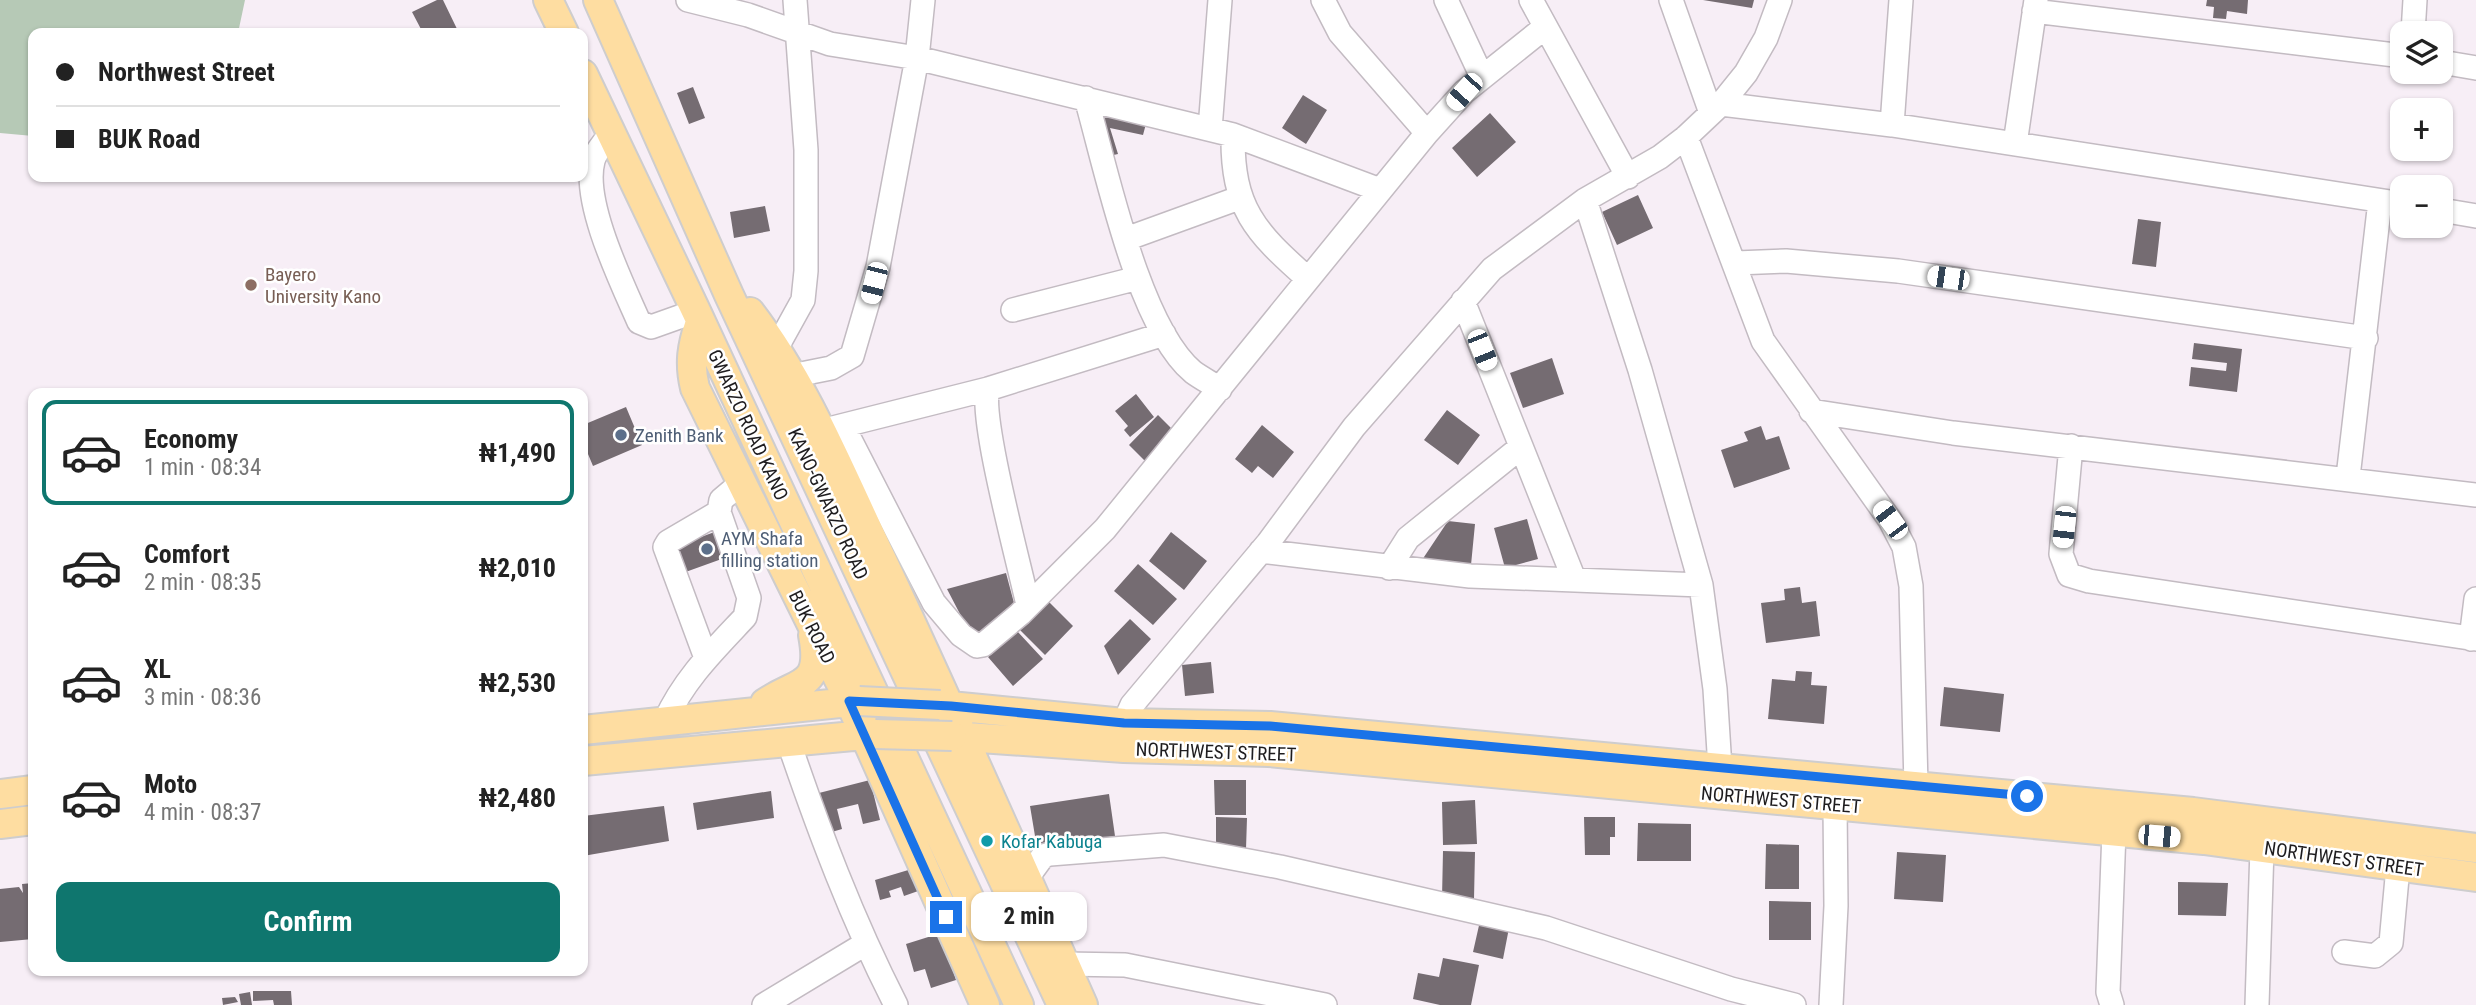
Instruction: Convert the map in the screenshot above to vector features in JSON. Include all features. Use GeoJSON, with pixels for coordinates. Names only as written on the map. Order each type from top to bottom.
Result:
{"type":"FeatureCollection","features":[{"type":"Feature","properties":{"kind":"main road"},"geometry":{"type":"LineString","coordinates":[[548,0],[562,28]]}},
{"type":"Feature","properties":{"kind":"main road","name":"KANO-GWARZO ROAD"},"geometry":{"type":"LineString","coordinates":[[598,0],[729,295],[1062,1005]]}},
{"type":"Feature","properties":{"kind":"main road","name":"GWARZO ROAD KANO"},"geometry":{"type":"LineString","coordinates":[[588,85],[1019,1005]]}},
{"type":"Feature","properties":{"kind":"main road"},"geometry":{"type":"LineString","coordinates":[[729,295],[750,312],[777,347],[791,376],[831,429],[958,736],[1027,878],[1083,1005]]}},
{"type":"Feature","properties":{"kind":"main road","name":"BUK ROAD"},"geometry":{"type":"LineString","coordinates":[[698,316],[690,369],[695,388],[812,629],[854,701],[985,1005]]}},
{"type":"Feature","properties":{"kind":"main road"},"geometry":{"type":"LineString","coordinates":[[752,712],[803,683],[814,670],[816,649],[812,629]]}},
{"type":"Feature","properties":{"kind":"main road"},"geometry":{"type":"LineString","coordinates":[[588,729],[854,701],[946,705],[1083,732]]}},
{"type":"Feature","properties":{"kind":"main road","name":"NORTHWEST STREET"},"geometry":{"type":"LineString","coordinates":[[1083,732],[1124,723],[1270,726],[2193,812],[2476,848]]}},
{"type":"Feature","properties":{"kind":"main road"},"geometry":{"type":"LineString","coordinates":[[588,760],[869,734],[958,736],[1083,732]]}},
{"type":"Feature","properties":{"kind":"main road","name":"NORTHWEST STREET"},"geometry":{"type":"LineString","coordinates":[[1083,732],[1269,752],[2114,831],[2476,877]]}},
{"type":"Feature","properties":{"kind":"main road"},"geometry":{"type":"LineString","coordinates":[[0,793],[28,790]]}},
{"type":"Feature","properties":{"kind":"main road"},"geometry":{"type":"LineString","coordinates":[[0,824],[28,821]]}},
{"type":"Feature","properties":{"kind":"street"},"geometry":{"type":"LineString","coordinates":[[688,0],[748,15],[830,44],[917,58],[1233,135],[1380,190]]}},
{"type":"Feature","properties":{"kind":"street"},"geometry":{"type":"LineString","coordinates":[[777,347],[803,300],[806,271],[806,150],[795,0]]}},
{"type":"Feature","properties":{"kind":"street"},"geometry":{"type":"LineString","coordinates":[[791,376],[831,368],[852,356],[878,267],[917,58],[923,0]]}},
{"type":"Feature","properties":{"kind":"street"},"geometry":{"type":"LineString","coordinates":[[1210,129],[1220,0]]}},
{"type":"Feature","properties":{"kind":"street"},"geometry":{"type":"LineString","coordinates":[[1323,0],[1340,33],[1427,133]]}},
{"type":"Feature","properties":{"kind":"street"},"geometry":{"type":"LineString","coordinates":[[1446,0],[1482,77]]}},
{"type":"Feature","properties":{"kind":"street"},"geometry":{"type":"LineString","coordinates":[[1531,0],[1628,177]]}},
{"type":"Feature","properties":{"kind":"street"},"geometry":{"type":"LineString","coordinates":[[1671,0],[1716,108]]}},
{"type":"Feature","properties":{"kind":"street"},"geometry":{"type":"LineString","coordinates":[[1124,723],[1132,705],[1261,551],[1354,427],[1463,301],[1492,270],[1586,200],[1628,177],[1686,136],[1716,108],[1757,56],[1780,0]]}},
{"type":"Feature","properties":{"kind":"street"},"geometry":{"type":"LineString","coordinates":[[1892,125],[1901,0]]}},
{"type":"Feature","properties":{"kind":"street"},"geometry":{"type":"LineString","coordinates":[[2414,21],[2416,0]]}},
{"type":"Feature","properties":{"kind":"street"},"geometry":{"type":"LineString","coordinates":[[2015,144],[2035,6],[2390,54]]}},
{"type":"Feature","properties":{"kind":"street"},"geometry":{"type":"LineString","coordinates":[[1164,334],[988,389],[831,429],[934,603],[961,635],[977,646],[983,645],[1028,606],[1105,529],[1427,133],[1482,77],[1544,28]]}},
{"type":"Feature","properties":{"kind":"street"},"geometry":{"type":"LineString","coordinates":[[2453,64],[2476,68]]}},
{"type":"Feature","properties":{"kind":"street"},"geometry":{"type":"LineString","coordinates":[[1086,98],[1138,278],[1164,334],[1192,371],[1220,389]]}},
{"type":"Feature","properties":{"kind":"street"},"geometry":{"type":"LineString","coordinates":[[1716,108],[1892,125],[2390,203]]}},
{"type":"Feature","properties":{"kind":"street"},"geometry":{"type":"LineString","coordinates":[[611,134],[593,160],[592,185],[606,243],[639,322],[650,327],[698,316]]}},
{"type":"Feature","properties":{"kind":"street"},"geometry":{"type":"LineString","coordinates":[[1233,135],[1233,160],[1239,198],[1266,242],[1307,278]]}},
{"type":"Feature","properties":{"kind":"street"},"geometry":{"type":"LineString","coordinates":[[1686,136],[1736,263],[1763,341],[1890,520],[1904,547],[1911,586],[1916,786]]}},
{"type":"Feature","properties":{"kind":"street"},"geometry":{"type":"LineString","coordinates":[[1126,239],[1239,198]]}},
{"type":"Feature","properties":{"kind":"street"},"geometry":{"type":"LineString","coordinates":[[1586,200],[1640,370],[1701,585],[1715,689],[1720,768]]}},
{"type":"Feature","properties":{"kind":"street"},"geometry":{"type":"LineString","coordinates":[[2348,477],[2366,338],[2390,208]]}},
{"type":"Feature","properties":{"kind":"street"},"geometry":{"type":"LineString","coordinates":[[2453,212],[2476,216]]}},
{"type":"Feature","properties":{"kind":"street"},"geometry":{"type":"LineString","coordinates":[[1736,263],[1786,261],[1898,271],[2366,338]]}},
{"type":"Feature","properties":{"kind":"street"},"geometry":{"type":"LineString","coordinates":[[1013,310],[1138,278]]}},
{"type":"Feature","properties":{"kind":"street"},"geometry":{"type":"LineString","coordinates":[[1463,301],[1574,579]]}},
{"type":"Feature","properties":{"kind":"street"},"geometry":{"type":"LineString","coordinates":[[988,389],[986,397],[991,432],[1028,606]]}},
{"type":"Feature","properties":{"kind":"street"},"geometry":{"type":"LineString","coordinates":[[1811,411],[2071,446],[2348,477],[2476,495]]}},
{"type":"Feature","properties":{"kind":"street"},"geometry":{"type":"LineString","coordinates":[[2071,446],[2061,554],[2068,575],[2088,581],[2474,639],[2476,599]]}},
{"type":"Feature","properties":{"kind":"street"},"geometry":{"type":"LineString","coordinates":[[1389,568],[1408,538],[1521,447]]}},
{"type":"Feature","properties":{"kind":"street"},"geometry":{"type":"LineString","coordinates":[[665,721],[678,692],[745,617],[750,598],[719,512],[722,500],[740,484]]}},
{"type":"Feature","properties":{"kind":"street"},"geometry":{"type":"LineString","coordinates":[[706,658],[665,547],[668,542],[719,512]]}},
{"type":"Feature","properties":{"kind":"street"},"geometry":{"type":"LineString","coordinates":[[1261,551],[1470,576],[1701,585]]}},
{"type":"Feature","properties":{"kind":"street"},"geometry":{"type":"LineString","coordinates":[[788,740],[827,855],[865,944],[895,1005]]}},
{"type":"Feature","properties":{"kind":"street"},"geometry":{"type":"LineString","coordinates":[[1831,1005],[1836,906],[1835,805]]}},
{"type":"Feature","properties":{"kind":"street"},"geometry":{"type":"LineString","coordinates":[[2112,1005],[2108,992],[2114,831]]}},
{"type":"Feature","properties":{"kind":"street"},"geometry":{"type":"LineString","coordinates":[[1027,878],[1043,856],[1050,854],[1164,845],[1280,867],[1546,928],[1731,989],[1794,1005]]}},
{"type":"Feature","properties":{"kind":"street"},"geometry":{"type":"LineString","coordinates":[[2257,1005],[2262,848]]}},
{"type":"Feature","properties":{"kind":"street"},"geometry":{"type":"LineString","coordinates":[[2344,951],[2375,956],[2391,943],[2398,867]]}},
{"type":"Feature","properties":{"kind":"street"},"geometry":{"type":"LineString","coordinates":[[764,1005],[865,944]]}},
{"type":"Feature","properties":{"kind":"street"},"geometry":{"type":"LineString","coordinates":[[1065,964],[1125,965],[1325,1005]]}},
{"type":"Feature","properties":{"kind":"green space"},"geometry":{"type":"Polygon","coordinates":[[[0,0],[245,0],[239,28],[28,28],[28,136],[0,133],[0,0]]]}},
{"type":"Feature","properties":{"kind":"building"},"geometry":{"type":"Polygon","coordinates":[[[437,0],[443,0],[457,28],[420,28],[412,12],[437,0]]]}},
{"type":"Feature","properties":{"kind":"building"},"geometry":{"type":"Polygon","coordinates":[[[1703,0],[1754,0],[1752,8],[1703,0]]]}},
{"type":"Feature","properties":{"kind":"building"},"geometry":{"type":"Polygon","coordinates":[[[2207,0],[2248,0],[2247,14],[2227,11],[2226,19],[2213,18],[2214,7],[2206,6],[2207,0]]]}},
{"type":"Feature","properties":{"kind":"building"},"geometry":{"type":"Polygon","coordinates":[[[693,87],[705,118],[689,124],[677,93],[693,87]]]}},
{"type":"Feature","properties":{"kind":"building"},"geometry":{"type":"Polygon","coordinates":[[[1303,95],[1327,110],[1306,144],[1282,128],[1303,95]]]}},
{"type":"Feature","properties":{"kind":"building"},"geometry":{"type":"Polygon","coordinates":[[[1095,109],[1147,120],[1143,135],[1110,128],[1118,154],[1109,156],[1095,109]]]}},
{"type":"Feature","properties":{"kind":"building"},"geometry":{"type":"Polygon","coordinates":[[[1490,113],[1516,142],[1477,177],[1452,148],[1490,113]]]}},
{"type":"Feature","properties":{"kind":"building"},"geometry":{"type":"Polygon","coordinates":[[[1638,195],[1653,228],[1617,245],[1602,212],[1638,195]]]}},
{"type":"Feature","properties":{"kind":"building"},"geometry":{"type":"Polygon","coordinates":[[[765,206],[770,231],[734,238],[730,212],[765,206]]]}},
{"type":"Feature","properties":{"kind":"building"},"geometry":{"type":"Polygon","coordinates":[[[2138,219],[2161,222],[2156,267],[2132,264],[2138,219]]]}},
{"type":"Feature","properties":{"kind":"building"},"geometry":{"type":"Polygon","coordinates":[[[2194,343],[2242,349],[2237,392],[2189,386],[2191,367],[2226,371],[2227,363],[2192,359],[2194,343]]]}},
{"type":"Feature","properties":{"kind":"building"},"geometry":{"type":"Polygon","coordinates":[[[1552,358],[1564,394],[1523,408],[1510,373],[1552,358]]]}},
{"type":"Feature","properties":{"kind":"building"},"geometry":{"type":"Polygon","coordinates":[[[1136,394],[1154,417],[1130,437],[1124,430],[1128,426],[1115,411],[1136,394]]]}},
{"type":"Feature","properties":{"kind":"building"},"geometry":{"type":"Polygon","coordinates":[[[626,407],[642,445],[593,466],[588,454],[588,423],[626,407]]]}},
{"type":"Feature","properties":{"kind":"building"},"geometry":{"type":"Polygon","coordinates":[[[1447,410],[1480,435],[1458,465],[1424,440],[1447,410]]]}},
{"type":"Feature","properties":{"kind":"building"},"geometry":{"type":"Polygon","coordinates":[[[1158,415],[1174,431],[1145,461],[1129,445],[1158,415]]]}},
{"type":"Feature","properties":{"kind":"building"},"geometry":{"type":"Polygon","coordinates":[[[1262,425],[1294,452],[1273,478],[1258,466],[1252,473],[1235,459],[1262,425]]]}},
{"type":"Feature","properties":{"kind":"building"},"geometry":{"type":"Polygon","coordinates":[[[1761,426],[1766,440],[1779,436],[1790,469],[1734,488],[1721,450],[1748,441],[1744,432],[1761,426]]]}},
{"type":"Feature","properties":{"kind":"building"},"geometry":{"type":"Polygon","coordinates":[[[1527,519],[1538,559],[1505,568],[1494,528],[1527,519]]]}},
{"type":"Feature","properties":{"kind":"building"},"geometry":{"type":"Polygon","coordinates":[[[1448,521],[1475,524],[1471,565],[1422,560],[1448,521]]]}},
{"type":"Feature","properties":{"kind":"building"},"geometry":{"type":"Polygon","coordinates":[[[720,530],[730,556],[680,574],[671,548],[720,530]]]}},
{"type":"Feature","properties":{"kind":"building"},"geometry":{"type":"Polygon","coordinates":[[[1171,532],[1207,561],[1184,590],[1149,561],[1171,532]]]}},
{"type":"Feature","properties":{"kind":"building"},"geometry":{"type":"Polygon","coordinates":[[[1138,564],[1177,599],[1153,625],[1114,591],[1138,564]]]}},
{"type":"Feature","properties":{"kind":"building"},"geometry":{"type":"Polygon","coordinates":[[[1006,573],[1014,603],[973,639],[947,589],[1006,573]]]}},
{"type":"Feature","properties":{"kind":"building"},"geometry":{"type":"Polygon","coordinates":[[[1800,587],[1802,603],[1816,601],[1820,636],[1766,643],[1761,603],[1785,600],[1784,589],[1800,587]]]}},
{"type":"Feature","properties":{"kind":"building"},"geometry":{"type":"Polygon","coordinates":[[[1047,600],[1073,626],[1045,655],[1019,629],[1047,600]]]}},
{"type":"Feature","properties":{"kind":"building"},"geometry":{"type":"Polygon","coordinates":[[[1130,619],[1151,639],[1118,675],[1104,646],[1130,619]]]}},
{"type":"Feature","properties":{"kind":"building"},"geometry":{"type":"Polygon","coordinates":[[[1017,631],[1043,659],[1013,686],[988,657],[1017,631]]]}},
{"type":"Feature","properties":{"kind":"building"},"geometry":{"type":"Polygon","coordinates":[[[1211,662],[1214,693],[1185,696],[1182,665],[1211,662]]]}},
{"type":"Feature","properties":{"kind":"building"},"geometry":{"type":"Polygon","coordinates":[[[1796,671],[1812,672],[1811,685],[1827,686],[1824,724],[1768,719],[1772,679],[1795,681],[1796,671]]]}},
{"type":"Feature","properties":{"kind":"building"},"geometry":{"type":"Polygon","coordinates":[[[1944,687],[2004,694],[2000,732],[1940,726],[1944,687]]]}},
{"type":"Feature","properties":{"kind":"building"},"geometry":{"type":"Polygon","coordinates":[[[870,780],[880,820],[863,824],[858,804],[837,809],[842,829],[825,834],[815,794],[870,780]]]}},
{"type":"Feature","properties":{"kind":"building"},"geometry":{"type":"Polygon","coordinates":[[[1214,780],[1246,780],[1246,815],[1215,815],[1214,780]]]}},
{"type":"Feature","properties":{"kind":"building"},"geometry":{"type":"Polygon","coordinates":[[[771,791],[774,818],[697,830],[693,803],[771,791]]]}},
{"type":"Feature","properties":{"kind":"building"},"geometry":{"type":"Polygon","coordinates":[[[1109,794],[1115,836],[1037,848],[1030,806],[1109,794]]]}},
{"type":"Feature","properties":{"kind":"building"},"geometry":{"type":"Polygon","coordinates":[[[1475,800],[1477,844],[1443,845],[1442,802],[1475,800]]]}},
{"type":"Feature","properties":{"kind":"building"},"geometry":{"type":"Polygon","coordinates":[[[664,806],[669,841],[588,855],[588,815],[664,806]]]}},
{"type":"Feature","properties":{"kind":"building"},"geometry":{"type":"Polygon","coordinates":[[[1216,817],[1247,818],[1246,849],[1216,848],[1216,817]]]}},
{"type":"Feature","properties":{"kind":"building"},"geometry":{"type":"Polygon","coordinates":[[[1584,817],[1615,817],[1615,837],[1610,837],[1610,855],[1585,855],[1584,817]]]}},
{"type":"Feature","properties":{"kind":"building"},"geometry":{"type":"Polygon","coordinates":[[[1638,823],[1691,824],[1691,861],[1637,861],[1638,823]]]}},
{"type":"Feature","properties":{"kind":"building"},"geometry":{"type":"Polygon","coordinates":[[[1766,844],[1799,845],[1799,889],[1765,889],[1766,844]]]}},
{"type":"Feature","properties":{"kind":"building"},"geometry":{"type":"Polygon","coordinates":[[[1443,851],[1475,852],[1474,899],[1442,898],[1443,851]]]}},
{"type":"Feature","properties":{"kind":"building"},"geometry":{"type":"Polygon","coordinates":[[[1897,852],[1946,855],[1943,902],[1894,899],[1897,852]]]}},
{"type":"Feature","properties":{"kind":"building"},"geometry":{"type":"Polygon","coordinates":[[[915,868],[921,890],[904,896],[901,887],[889,891],[891,897],[880,900],[875,880],[915,868]]]}},
{"type":"Feature","properties":{"kind":"building"},"geometry":{"type":"Polygon","coordinates":[[[2178,882],[2228,883],[2226,916],[2178,915],[2178,882]]]}},
{"type":"Feature","properties":{"kind":"building"},"geometry":{"type":"Polygon","coordinates":[[[28,883],[28,939],[0,942],[0,889],[19,887],[23,893],[22,884],[28,883]]]}},
{"type":"Feature","properties":{"kind":"building"},"geometry":{"type":"Polygon","coordinates":[[[1769,901],[1811,902],[1811,940],[1769,940],[1769,901]]]}},
{"type":"Feature","properties":{"kind":"building"},"geometry":{"type":"Polygon","coordinates":[[[1480,921],[1509,928],[1503,959],[1473,952],[1480,921]]]}},
{"type":"Feature","properties":{"kind":"building"},"geometry":{"type":"Polygon","coordinates":[[[941,933],[956,980],[931,988],[925,969],[914,972],[906,944],[941,933]]]}},
{"type":"Feature","properties":{"kind":"building"},"geometry":{"type":"Polygon","coordinates":[[[1443,958],[1479,965],[1471,1005],[1440,1005],[1413,999],[1418,973],[1439,977],[1443,958]]]}},
{"type":"Feature","properties":{"kind":"building"},"geometry":{"type":"Polygon","coordinates":[[[253,991],[291,991],[292,1005],[274,1005],[273,1000],[253,1001],[253,991]]]}},
{"type":"Feature","properties":{"kind":"building"},"geometry":{"type":"Polygon","coordinates":[[[250,992],[252,1005],[241,1005],[239,994],[250,992]]]}},
{"type":"Feature","properties":{"kind":"building"},"geometry":{"type":"Polygon","coordinates":[[[235,997],[238,1002],[223,1005],[222,998],[235,997]]]}},
{"type":"Feature","properties":{"kind":"place","name":"Bayero University Kano"},"geometry":{"type":"Point","coordinates":[251,285]}},
{"type":"Feature","properties":{"kind":"place","name":"Zenith Bank"},"geometry":{"type":"Point","coordinates":[621,435]}},
{"type":"Feature","properties":{"kind":"place","name":"AYM Shafa filling station"},"geometry":{"type":"Point","coordinates":[707,549]}},
{"type":"Feature","properties":{"kind":"place","name":"Kofar Kabuga"},"geometry":{"type":"Point","coordinates":[987,841]}},
{"type":"Feature","properties":{"kind":"route"},"geometry":{"type":"LineString","coordinates":[[946,917],[849,701],[951,706],[1124,723],[1270,726],[2027,796]]}}]}
